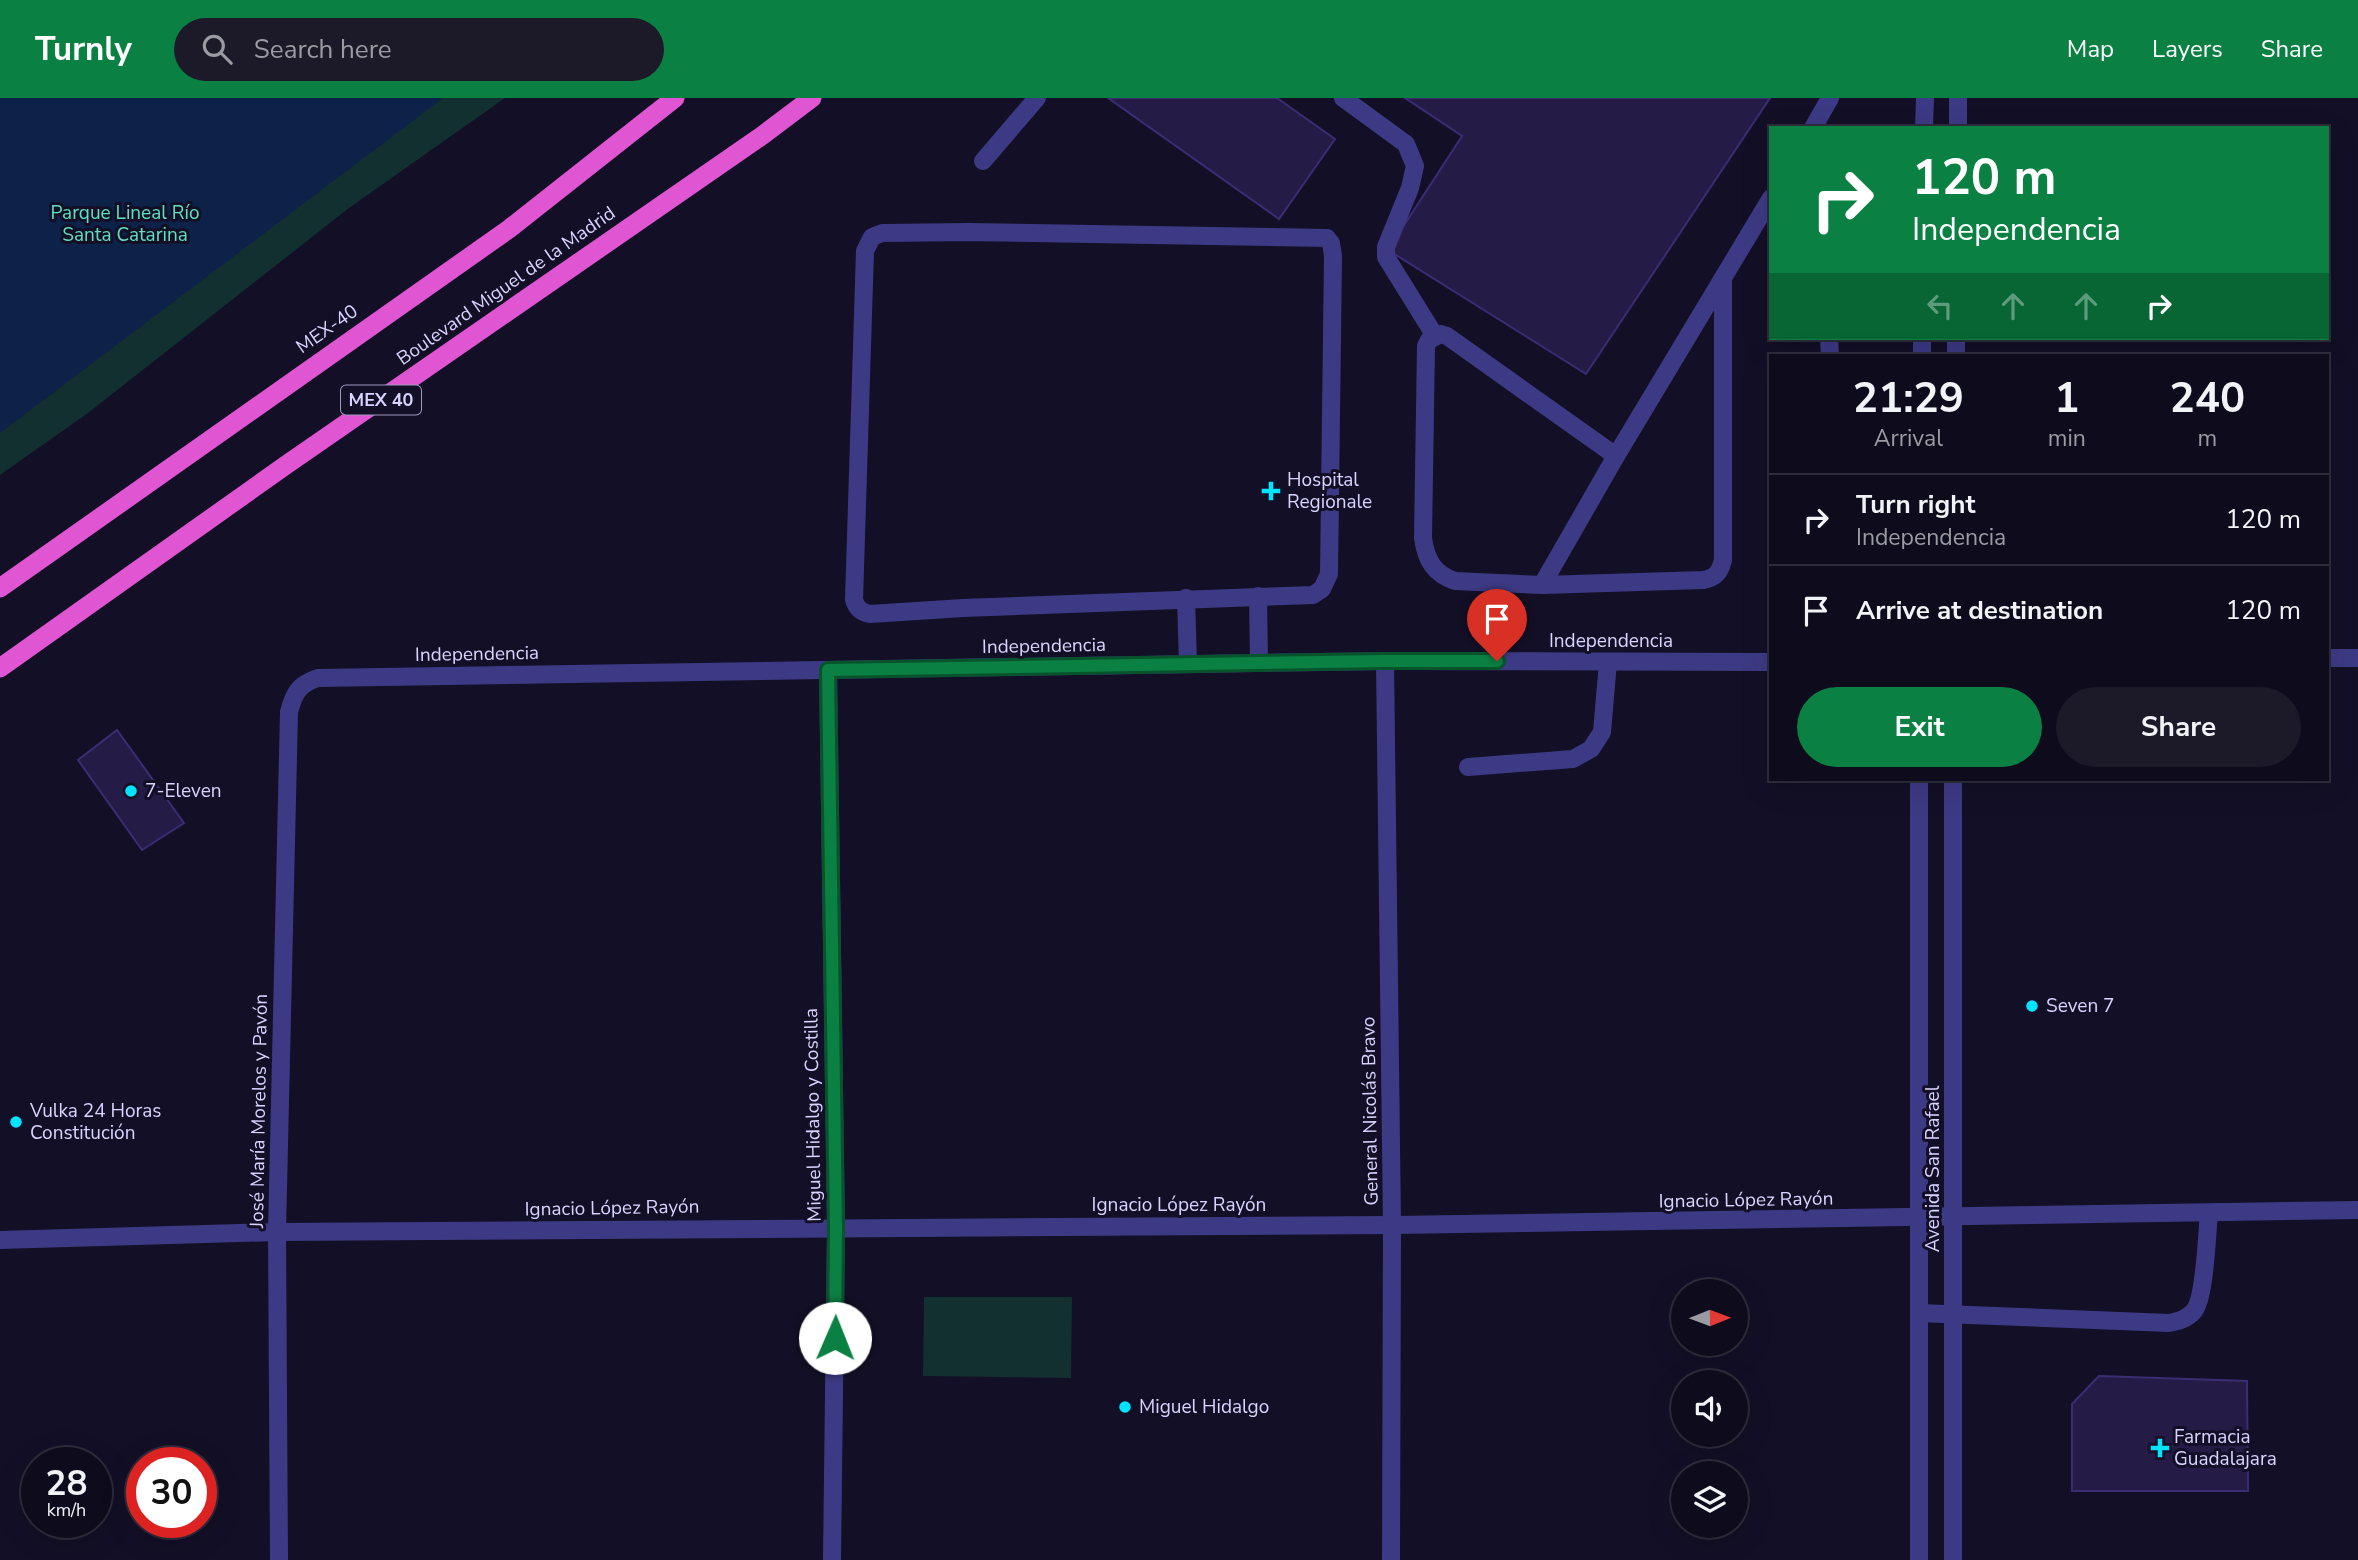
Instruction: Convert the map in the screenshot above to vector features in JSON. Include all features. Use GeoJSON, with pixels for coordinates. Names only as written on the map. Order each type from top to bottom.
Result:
{"type":"FeatureCollection","features":[{"type":"Feature","properties":{"kind":"highway","name":"MEX-40"},"geometry":{"type":"LineString","coordinates":[[0,589],[509,229],[675,98]]}},
{"type":"Feature","properties":{"kind":"highway","name":"Boulevard Miguel de la Madrid"},"geometry":{"type":"LineString","coordinates":[[0,668],[286,465],[763,135],[812,98]]}},
{"type":"Feature","properties":{"kind":"street"},"geometry":{"type":"LineString","coordinates":[[983,161],[1037,98]]}},
{"type":"Feature","properties":{"kind":"street"},"geometry":{"type":"LineString","coordinates":[[1343,98],[1406,145],[1415,166],[1410,188],[1386,247],[1387,257],[1435,335]]}},
{"type":"Feature","properties":{"kind":"street"},"geometry":{"type":"LineString","coordinates":[[1924,126],[1925,98]]}},
{"type":"Feature","properties":{"kind":"street"},"geometry":{"type":"LineString","coordinates":[[1958,98],[1958,126]]}},
{"type":"Feature","properties":{"kind":"street"},"geometry":{"type":"LineString","coordinates":[[1542,585],[1769,201]]}},
{"type":"Feature","properties":{"kind":"street"},"geometry":{"type":"LineString","coordinates":[[968,232],[1327,239],[1332,249],[1329,574],[1322,589],[1313,595],[1186,598],[870,614],[856,608],[853,600],[865,251],[872,237],[882,233],[968,232]]}},
{"type":"Feature","properties":{"kind":"street"},"geometry":{"type":"LineString","coordinates":[[1435,335],[1426,346],[1423,538],[1429,561],[1435,570],[1455,581],[1542,585],[1703,580],[1716,575],[1723,560],[1723,278]]}},
{"type":"Feature","properties":{"kind":"street"},"geometry":{"type":"LineString","coordinates":[[1435,335],[1447,336],[1616,456]]}},
{"type":"Feature","properties":{"kind":"street"},"geometry":{"type":"LineString","coordinates":[[1258,596],[1259,663]]}},
{"type":"Feature","properties":{"kind":"street"},"geometry":{"type":"LineString","coordinates":[[1186,598],[1188,664]]}},
{"type":"Feature","properties":{"kind":"street"},"geometry":{"type":"LineString","coordinates":[[2329,658],[2358,658]]}},
{"type":"Feature","properties":{"kind":"street","name":"Independencia"},"geometry":{"type":"LineString","coordinates":[[318,678],[1385,661],[1769,662]]}},
{"type":"Feature","properties":{"kind":"street","name":"General Nicolás Bravo"},"geometry":{"type":"LineString","coordinates":[[1385,661],[1392,1225],[1391,1560]]}},
{"type":"Feature","properties":{"kind":"street"},"geometry":{"type":"LineString","coordinates":[[1468,767],[1573,759],[1591,749],[1602,732],[1608,662]]}},
{"type":"Feature","properties":{"kind":"street","name":"Miguel Hidalgo y Costilla"},"geometry":{"type":"LineString","coordinates":[[828,670],[836,1227],[832,1560]]}},
{"type":"Feature","properties":{"kind":"street","name":"José María Morelos y Pavón"},"geometry":{"type":"LineString","coordinates":[[279,1560],[277,1232],[289,712],[294,694],[305,682],[318,678]]}},
{"type":"Feature","properties":{"kind":"street","name":"Avenida San Rafael"},"geometry":{"type":"LineString","coordinates":[[1919,781],[1919,1560]]}},
{"type":"Feature","properties":{"kind":"street","name":"Avenida San Rafael"},"geometry":{"type":"LineString","coordinates":[[1953,1560],[1954,781]]}},
{"type":"Feature","properties":{"kind":"street","name":"Ignacio López Rayón"},"geometry":{"type":"LineString","coordinates":[[0,1240],[277,1232],[1392,1225],[2358,1210]]}},
{"type":"Feature","properties":{"kind":"street"},"geometry":{"type":"LineString","coordinates":[[1919,1313],[2169,1323],[2184,1320],[2195,1311],[2200,1298],[2209,1213]]}},
{"type":"Feature","properties":{"kind":"green space","name":"Parque Lineal Río Santa Catarina"},"geometry":{"type":"Polygon","coordinates":[[[0,98],[505,98],[349,208],[88,413],[0,475],[0,98]]]}},
{"type":"Feature","properties":{"kind":"green space"},"geometry":{"type":"Polygon","coordinates":[[[924,1297],[1072,1297],[1071,1378],[923,1376],[924,1297]]]}},
{"type":"Feature","properties":{"kind":"water","name":"Parque Lineal Río Santa Catarina"},"geometry":{"type":"Polygon","coordinates":[[[0,98],[443,98],[0,433],[0,98]]]}},
{"type":"Feature","properties":{"kind":"building"},"geometry":{"type":"Polygon","coordinates":[[[1108,98],[1277,98],[1335,139],[1279,219],[1108,98]]]}},
{"type":"Feature","properties":{"kind":"building"},"geometry":{"type":"Polygon","coordinates":[[[1405,98],[1770,98],[1586,374],[1388,250],[1462,136],[1405,98]]]}},
{"type":"Feature","properties":{"kind":"building","name":"7-Eleven"},"geometry":{"type":"Polygon","coordinates":[[[117,730],[184,823],[142,850],[78,760],[117,730]]]}},
{"type":"Feature","properties":{"kind":"building","name":"Farmacia Guadalajara"},"geometry":{"type":"Polygon","coordinates":[[[2099,1376],[2247,1381],[2248,1491],[2072,1491],[2072,1404],[2099,1376]]]}},
{"type":"Feature","properties":{"kind":"place","name":"Hospital Regionale"},"geometry":{"type":"Point","coordinates":[1271,491]}},
{"type":"Feature","properties":{"kind":"place","name":"7-Eleven"},"geometry":{"type":"Point","coordinates":[131,791]}},
{"type":"Feature","properties":{"kind":"place","name":"Seven 7"},"geometry":{"type":"Point","coordinates":[2032,1006]}},
{"type":"Feature","properties":{"kind":"place","name":"Vulka 24 Horas Constitución"},"geometry":{"type":"Point","coordinates":[16,1122]}},
{"type":"Feature","properties":{"kind":"place","name":"Miguel Hidalgo"},"geometry":{"type":"Point","coordinates":[1125,1407]}},
{"type":"Feature","properties":{"kind":"place","name":"Farmacia Guadalajara"},"geometry":{"type":"Point","coordinates":[2160,1448]}},
{"type":"Feature","properties":{"kind":"route"},"geometry":{"type":"LineString","coordinates":[[835,1338],[836,1227],[828,670],[1497,661]]}}]}
